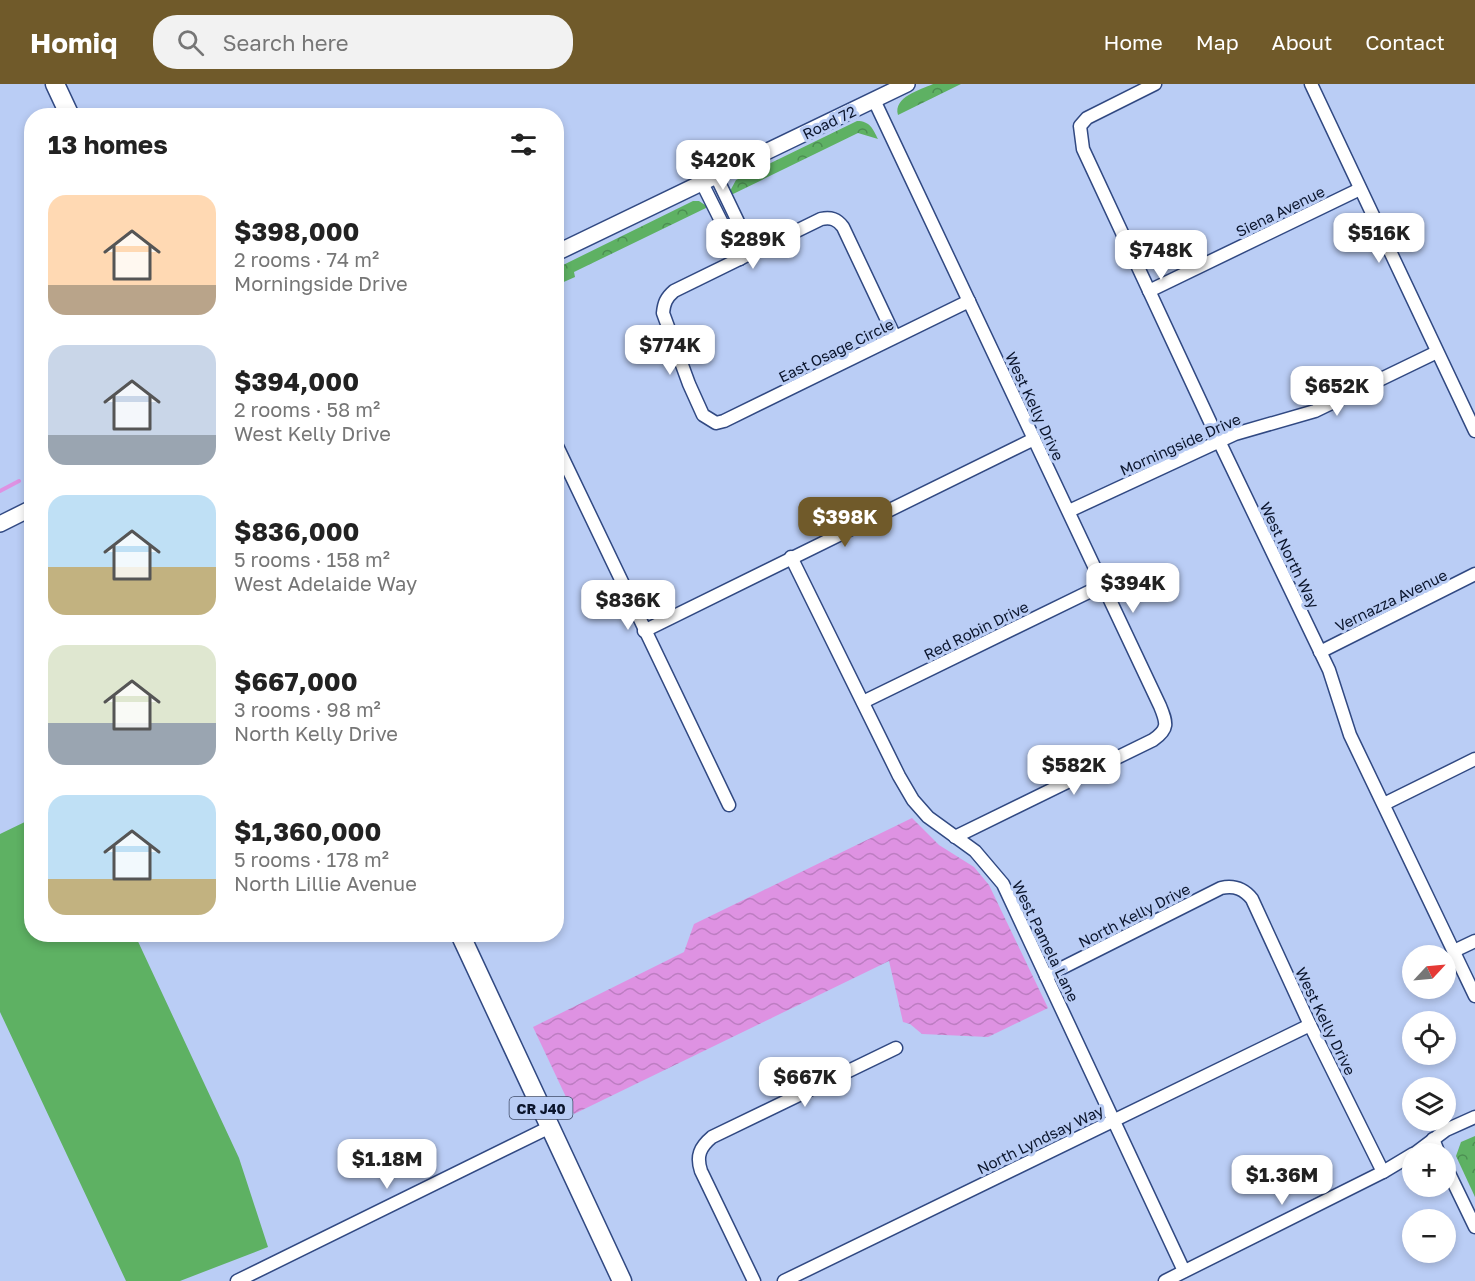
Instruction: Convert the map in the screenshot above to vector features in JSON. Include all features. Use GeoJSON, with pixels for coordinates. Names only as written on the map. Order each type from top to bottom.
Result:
{"type":"FeatureCollection","features":[{"type":"Feature","properties":{"kind":"main road"},"geometry":{"type":"LineString","coordinates":[[55,84],[66,108]]}},
{"type":"Feature","properties":{"kind":"main road","name":"CR J40"},"geometry":{"type":"LineString","coordinates":[[464,942],[622,1281]]}},
{"type":"Feature","properties":{"kind":"street","name":"Road 72"},"geometry":{"type":"LineString","coordinates":[[564,249],[907,84]]}},
{"type":"Feature","properties":{"kind":"street","name":"West North Way"},"geometry":{"type":"LineString","coordinates":[[1155,84],[1087,118],[1080,126],[1083,149],[1320,652],[1332,678],[1350,735],[1451,945]]}},
{"type":"Feature","properties":{"kind":"street"},"geometry":{"type":"LineString","coordinates":[[1311,84],[1475,432]]}},
{"type":"Feature","properties":{"kind":"street","name":"West Kelly Drive"},"geometry":{"type":"LineString","coordinates":[[874,100],[1069,511],[1164,716],[1166,726],[1162,734],[1153,740],[955,837]]}},
{"type":"Feature","properties":{"kind":"street"},"geometry":{"type":"LineString","coordinates":[[709,180],[753,253]]}},
{"type":"Feature","properties":{"kind":"street"},"geometry":{"type":"LineString","coordinates":[[709,180],[740,259],[821,219],[835,219],[843,227],[896,337]]}},
{"type":"Feature","properties":{"kind":"street","name":"Siena Avenue"},"geometry":{"type":"LineString","coordinates":[[1149,291],[1360,189]]}},
{"type":"Feature","properties":{"kind":"street","name":"East Osage Circle"},"geometry":{"type":"LineString","coordinates":[[740,259],[674,291],[664,304],[663,313],[689,384],[704,415],[716,423],[969,301]]}},
{"type":"Feature","properties":{"kind":"street","name":"Morningside Drive"},"geometry":{"type":"LineString","coordinates":[[1069,511],[1250,428],[1315,411],[1437,352]]}},
{"type":"Feature","properties":{"kind":"street"},"geometry":{"type":"LineString","coordinates":[[644,631],[1034,439]]}},
{"type":"Feature","properties":{"kind":"street"},"geometry":{"type":"LineString","coordinates":[[564,461],[729,805]]}},
{"type":"Feature","properties":{"kind":"street"},"geometry":{"type":"LineString","coordinates":[[0,524],[24,512]]}},
{"type":"Feature","properties":{"kind":"street","name":"West Pamela Lane"},"geometry":{"type":"LineString","coordinates":[[791,557],[913,800],[928,818],[975,851],[1003,884],[1184,1271]]}},
{"type":"Feature","properties":{"kind":"street","name":"Vernazza Avenue"},"geometry":{"type":"LineString","coordinates":[[1320,652],[1475,574]]}},
{"type":"Feature","properties":{"kind":"street","name":"Red Robin Drive"},"geometry":{"type":"LineString","coordinates":[[863,702],[1103,585]]}},
{"type":"Feature","properties":{"kind":"street"},"geometry":{"type":"LineString","coordinates":[[1383,804],[1475,759]]}},
{"type":"Feature","properties":{"kind":"street","name":"West Kelly Drive"},"geometry":{"type":"LineString","coordinates":[[1237,887],[1252,899],[1310,1025],[1383,1172]]}},
{"type":"Feature","properties":{"kind":"street","name":"North Kelly Drive"},"geometry":{"type":"LineString","coordinates":[[1046,976],[1221,888],[1237,887]]}},
{"type":"Feature","properties":{"kind":"street"},"geometry":{"type":"LineString","coordinates":[[1456,950],[1475,941]]}},
{"type":"Feature","properties":{"kind":"street","name":"West North Way"},"geometry":{"type":"LineString","coordinates":[[1456,955],[1475,996]]}},
{"type":"Feature","properties":{"kind":"street","name":"North Lyndsay Way"},"geometry":{"type":"LineString","coordinates":[[784,1281],[1310,1025]]}},
{"type":"Feature","properties":{"kind":"street"},"geometry":{"type":"LineString","coordinates":[[754,1281],[700,1171],[699,1151],[712,1137],[896,1048]]}},
{"type":"Feature","properties":{"kind":"street"},"geometry":{"type":"LineString","coordinates":[[1428,1143],[1446,1130],[1475,1117]]}},
{"type":"Feature","properties":{"kind":"street"},"geometry":{"type":"LineString","coordinates":[[237,1281],[550,1127]]}},
{"type":"Feature","properties":{"kind":"street"},"geometry":{"type":"LineString","coordinates":[[1433,1139],[1435,1143]]}},
{"type":"Feature","properties":{"kind":"street"},"geometry":{"type":"LineString","coordinates":[[1165,1281],[1402,1161]]}},
{"type":"Feature","properties":{"kind":"street"},"geometry":{"type":"LineString","coordinates":[[1456,1188],[1475,1227]]}},
{"type":"Feature","properties":{"kind":"green space"},"geometry":{"type":"Polygon","coordinates":[[[933,84],[961,84],[898,115],[903,99],[933,84]]]}},
{"type":"Feature","properties":{"kind":"green space"},"geometry":{"type":"Polygon","coordinates":[[[857,121],[868,124],[878,139],[858,133],[731,195],[730,191],[736,180],[857,121]]]}},
{"type":"Feature","properties":{"kind":"green space"},"geometry":{"type":"Polygon","coordinates":[[[693,201],[699,201],[708,207],[574,272],[575,277],[564,282],[564,265],[693,201]]]}},
{"type":"Feature","properties":{"kind":"green space"},"geometry":{"type":"Polygon","coordinates":[[[24,822],[24,942],[138,942],[239,1158],[268,1247],[180,1281],[126,1281],[0,1012],[0,834],[24,822]]]}},
{"type":"Feature","properties":{"kind":"green space"},"geometry":{"type":"Polygon","coordinates":[[[1475,1136],[1475,1197],[1456,1156],[1461,1142],[1475,1136]]]}},
{"type":"Feature","properties":{"kind":"water"},"geometry":{"type":"Polygon","coordinates":[[[912,818],[939,845],[974,867],[989,885],[1048,1008],[988,1037],[922,1034],[910,1024],[903,1022],[889,961],[574,1114],[533,1027],[684,952],[694,924],[912,818]]]}},
{"type":"Feature","properties":{"kind":"waterway"},"geometry":{"type":"LineString","coordinates":[[0,491],[19,481]]}}]}
